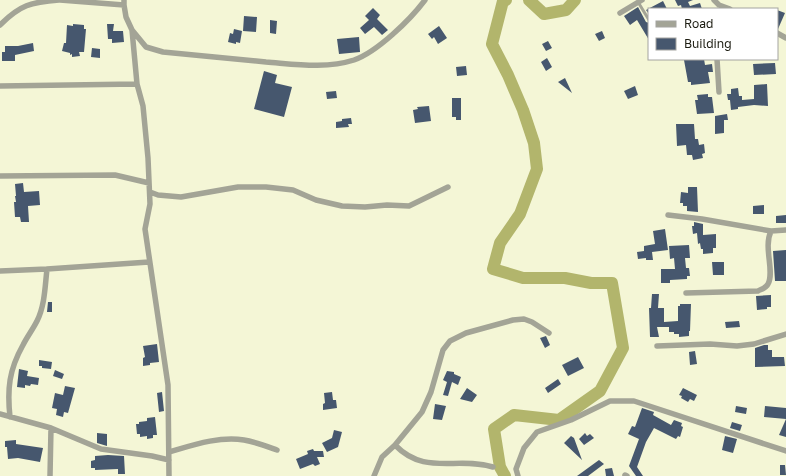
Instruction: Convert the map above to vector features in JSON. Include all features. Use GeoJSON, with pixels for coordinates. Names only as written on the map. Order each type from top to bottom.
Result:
{"type":"FeatureCollection","features":[{"type":"Feature","properties":{"kind":"street"},"geometry":{"type":"LineString","coordinates":[[0,25],[10,15],[23,6],[40,2],[60,0],[124,2],[126,17],[132,30],[146,47],[163,52],[316,65],[341,63],[354,60],[368,53],[403,25],[425,0]]}},
{"type":"Feature","properties":{"kind":"street"},"geometry":{"type":"LineString","coordinates":[[714,0],[718,7]]}},
{"type":"Feature","properties":{"kind":"street"},"geometry":{"type":"LineString","coordinates":[[620,13],[640,1]]}},
{"type":"Feature","properties":{"kind":"street"},"geometry":{"type":"LineString","coordinates":[[132,30],[137,84],[143,106],[148,158],[150,204],[145,229],[168,385],[169,476]]}},
{"type":"Feature","properties":{"kind":"street"},"geometry":{"type":"LineString","coordinates":[[717,60],[719,92]]}},
{"type":"Feature","properties":{"kind":"street"},"geometry":{"type":"LineString","coordinates":[[0,86],[137,84]]}},
{"type":"Feature","properties":{"kind":"street"},"geometry":{"type":"LineString","coordinates":[[0,176],[115,175],[149,183]]}},
{"type":"Feature","properties":{"kind":"street"},"geometry":{"type":"LineString","coordinates":[[150,192],[158,195],[181,197],[238,187],[266,187],[293,190],[316,200],[342,206],[366,207],[387,205],[410,206],[448,187]]}},
{"type":"Feature","properties":{"kind":"street"},"geometry":{"type":"LineString","coordinates":[[668,215],[702,219],[771,231],[786,230]]}},
{"type":"Feature","properties":{"kind":"street"},"geometry":{"type":"LineString","coordinates":[[686,292],[758,291],[765,287],[769,283],[770,275],[768,238],[771,231]]}},
{"type":"Feature","properties":{"kind":"street"},"geometry":{"type":"LineString","coordinates":[[0,271],[149,262]]}},
{"type":"Feature","properties":{"kind":"street"},"geometry":{"type":"LineString","coordinates":[[10,417],[8,387],[11,374],[18,353],[37,322],[42,309],[47,269]]}},
{"type":"Feature","properties":{"kind":"street"},"geometry":{"type":"LineString","coordinates":[[374,476],[382,457],[395,445],[422,412],[431,392],[444,350],[450,342],[466,333],[513,320],[524,319],[532,322],[548,333]]}},
{"type":"Feature","properties":{"kind":"street"},"geometry":{"type":"LineString","coordinates":[[657,346],[710,344],[737,346],[754,344],[786,334]]}},
{"type":"Feature","properties":{"kind":"street"},"geometry":{"type":"LineString","coordinates":[[518,476],[516,469],[524,448],[537,432],[571,420],[610,401],[634,401],[786,451]]}},
{"type":"Feature","properties":{"kind":"street"},"geometry":{"type":"LineString","coordinates":[[0,414],[51,428],[101,449],[152,456],[168,460]]}},
{"type":"Feature","properties":{"kind":"street"},"geometry":{"type":"LineString","coordinates":[[50,476],[51,428]]}},
{"type":"Feature","properties":{"kind":"street"},"geometry":{"type":"LineString","coordinates":[[168,452],[210,441],[229,439],[254,442],[277,450]]}},
{"type":"Feature","properties":{"kind":"street"},"geometry":{"type":"LineString","coordinates":[[395,445],[402,454],[424,465],[446,466],[479,464],[493,467]]}},
{"type":"Feature","properties":{"kind":"lane"},"geometry":{"type":"LineString","coordinates":[[640,1],[648,18]]}},
{"type":"Feature","properties":{"kind":"building"},"geometry":{"type":"Polygon","coordinates":[[[675,0],[693,0],[688,2],[690,6],[700,3],[702,8],[682,8],[681,5],[678,6],[675,0]]]}},
{"type":"Feature","properties":{"kind":"building"},"geometry":{"type":"Polygon","coordinates":[[[663,1],[666,8],[650,8],[663,1]]]}},
{"type":"Feature","properties":{"kind":"building"},"geometry":{"type":"Polygon","coordinates":[[[638,7],[646,22],[648,23],[648,38],[637,20],[630,25],[624,16],[638,7]]]}},
{"type":"Feature","properties":{"kind":"building"},"geometry":{"type":"Polygon","coordinates":[[[373,8],[380,15],[377,19],[388,30],[382,35],[374,27],[365,34],[360,28],[369,20],[365,16],[373,8]]]}},
{"type":"Feature","properties":{"kind":"building"},"geometry":{"type":"Polygon","coordinates":[[[778,10],[785,13],[778,29],[778,10]]]}},
{"type":"Feature","properties":{"kind":"building"},"geometry":{"type":"Polygon","coordinates":[[[244,16],[257,17],[256,32],[243,31],[244,16]]]}},
{"type":"Feature","properties":{"kind":"building"},"geometry":{"type":"Polygon","coordinates":[[[270,20],[277,21],[276,34],[270,33],[270,20]]]}},
{"type":"Feature","properties":{"kind":"building"},"geometry":{"type":"Polygon","coordinates":[[[73,24],[84,25],[84,29],[86,29],[84,52],[79,52],[80,56],[72,57],[72,54],[70,55],[70,53],[62,51],[64,43],[66,43],[67,25],[73,26],[73,24]]]}},
{"type":"Feature","properties":{"kind":"building"},"geometry":{"type":"Polygon","coordinates":[[[107,24],[114,24],[113,31],[123,31],[124,42],[112,43],[112,39],[108,39],[107,24]]]}},
{"type":"Feature","properties":{"kind":"building"},"geometry":{"type":"Polygon","coordinates":[[[439,26],[447,38],[438,44],[434,37],[432,39],[428,34],[439,26]]]}},
{"type":"Feature","properties":{"kind":"building"},"geometry":{"type":"Polygon","coordinates":[[[234,29],[242,31],[240,43],[236,42],[236,44],[228,42],[230,33],[233,34],[234,29]]]}},
{"type":"Feature","properties":{"kind":"building"},"geometry":{"type":"Polygon","coordinates":[[[602,31],[605,38],[599,41],[595,34],[602,31]]]}},
{"type":"Feature","properties":{"kind":"building"},"geometry":{"type":"Polygon","coordinates":[[[359,37],[360,52],[339,54],[337,39],[359,37]]]}},
{"type":"Feature","properties":{"kind":"building"},"geometry":{"type":"Polygon","coordinates":[[[548,41],[552,48],[546,51],[542,44],[548,41]]]}},
{"type":"Feature","properties":{"kind":"building"},"geometry":{"type":"Polygon","coordinates":[[[33,43],[34,51],[15,55],[15,61],[2,61],[2,52],[5,52],[5,46],[18,46],[33,43]]]}},
{"type":"Feature","properties":{"kind":"building"},"geometry":{"type":"Polygon","coordinates":[[[92,48],[100,49],[100,58],[91,57],[92,48]]]}},
{"type":"Feature","properties":{"kind":"building"},"geometry":{"type":"Polygon","coordinates":[[[547,58],[552,67],[546,71],[541,62],[547,58]]]}},
{"type":"Feature","properties":{"kind":"building"},"geometry":{"type":"Polygon","coordinates":[[[684,60],[704,60],[705,65],[712,64],[713,72],[708,72],[710,83],[691,85],[691,82],[688,82],[684,60]]]}},
{"type":"Feature","properties":{"kind":"building"},"geometry":{"type":"Polygon","coordinates":[[[775,63],[776,74],[754,75],[753,64],[775,63]]]}},
{"type":"Feature","properties":{"kind":"building"},"geometry":{"type":"Polygon","coordinates":[[[466,66],[467,75],[457,76],[456,67],[466,66]]]}},
{"type":"Feature","properties":{"kind":"building"},"geometry":{"type":"Polygon","coordinates":[[[264,71],[277,75],[275,83],[292,87],[284,117],[254,109],[264,71]]]}},
{"type":"Feature","properties":{"kind":"building"},"geometry":{"type":"Polygon","coordinates":[[[565,78],[572,93],[558,82],[565,78]]]}},
{"type":"Feature","properties":{"kind":"building"},"geometry":{"type":"Polygon","coordinates":[[[767,84],[768,106],[754,105],[738,107],[738,109],[731,110],[730,100],[728,100],[727,94],[731,94],[731,89],[738,88],[739,96],[742,96],[742,100],[754,99],[754,85],[767,84]]]}},
{"type":"Feature","properties":{"kind":"building"},"geometry":{"type":"Polygon","coordinates":[[[635,86],[638,95],[628,99],[624,91],[635,86]]]}},
{"type":"Feature","properties":{"kind":"building"},"geometry":{"type":"Polygon","coordinates":[[[336,91],[337,98],[327,99],[326,92],[336,91]]]}},
{"type":"Feature","properties":{"kind":"building"},"geometry":{"type":"Polygon","coordinates":[[[708,94],[708,97],[712,97],[714,113],[697,114],[695,100],[698,100],[697,95],[708,94]]]}},
{"type":"Feature","properties":{"kind":"building"},"geometry":{"type":"Polygon","coordinates":[[[452,98],[461,98],[461,120],[456,120],[456,117],[452,117],[452,98]]]}},
{"type":"Feature","properties":{"kind":"building"},"geometry":{"type":"Polygon","coordinates":[[[429,106],[431,121],[415,123],[413,110],[418,109],[417,107],[429,106]]]}},
{"type":"Feature","properties":{"kind":"building"},"geometry":{"type":"Polygon","coordinates":[[[727,114],[728,120],[724,120],[724,133],[715,134],[715,116],[727,114]]]}},
{"type":"Feature","properties":{"kind":"building"},"geometry":{"type":"Polygon","coordinates":[[[351,118],[352,124],[348,124],[349,127],[336,128],[336,122],[342,121],[342,119],[351,118]]]}},
{"type":"Feature","properties":{"kind":"building"},"geometry":{"type":"Polygon","coordinates":[[[676,124],[694,124],[695,139],[698,139],[699,145],[704,144],[705,153],[702,154],[703,158],[693,160],[692,155],[687,155],[686,145],[677,146],[676,124]]]}},
{"type":"Feature","properties":{"kind":"building"},"geometry":{"type":"Polygon","coordinates":[[[23,183],[24,192],[39,191],[40,205],[28,206],[29,222],[21,222],[20,217],[15,217],[15,184],[23,183]]]}},
{"type":"Feature","properties":{"kind":"building"},"geometry":{"type":"Polygon","coordinates":[[[688,187],[697,187],[698,212],[687,211],[687,206],[683,206],[683,203],[680,203],[681,192],[688,193],[688,187]]]}},
{"type":"Feature","properties":{"kind":"building"},"geometry":{"type":"Polygon","coordinates":[[[764,205],[764,214],[753,214],[753,206],[764,205]]]}},
{"type":"Feature","properties":{"kind":"building"},"geometry":{"type":"Polygon","coordinates":[[[786,215],[786,223],[776,223],[776,216],[786,215]]]}},
{"type":"Feature","properties":{"kind":"building"},"geometry":{"type":"Polygon","coordinates":[[[694,222],[703,224],[703,235],[716,234],[716,248],[713,248],[713,253],[703,254],[703,249],[701,249],[700,243],[698,244],[697,233],[693,234],[692,226],[694,226],[694,222]]]}},
{"type":"Feature","properties":{"kind":"building"},"geometry":{"type":"Polygon","coordinates":[[[665,229],[668,250],[652,252],[653,260],[646,260],[646,258],[638,259],[637,252],[644,251],[644,246],[655,244],[653,231],[665,229]]]}},
{"type":"Feature","properties":{"kind":"building"},"geometry":{"type":"Polygon","coordinates":[[[689,245],[690,258],[685,258],[686,268],[689,268],[690,276],[687,276],[687,279],[670,280],[670,283],[661,283],[661,269],[675,269],[674,258],[670,259],[669,246],[689,245]]]}},
{"type":"Feature","properties":{"kind":"building"},"geometry":{"type":"Polygon","coordinates":[[[786,250],[786,281],[775,281],[773,251],[786,250]]]}},
{"type":"Feature","properties":{"kind":"building"},"geometry":{"type":"Polygon","coordinates":[[[712,262],[724,262],[724,275],[713,275],[712,262]]]}},
{"type":"Feature","properties":{"kind":"building"},"geometry":{"type":"Polygon","coordinates":[[[652,294],[659,294],[658,308],[664,308],[664,322],[678,321],[678,306],[680,306],[680,304],[691,304],[689,336],[679,337],[679,334],[669,332],[669,327],[657,327],[659,337],[650,337],[649,308],[651,308],[652,294]]]}},
{"type":"Feature","properties":{"kind":"building"},"geometry":{"type":"Polygon","coordinates":[[[771,295],[771,307],[757,310],[756,296],[771,295]]]}},
{"type":"Feature","properties":{"kind":"building"},"geometry":{"type":"Polygon","coordinates":[[[48,302],[52,302],[52,312],[47,312],[48,302]]]}},
{"type":"Feature","properties":{"kind":"building"},"geometry":{"type":"Polygon","coordinates":[[[739,321],[740,327],[726,328],[725,322],[739,321]]]}},
{"type":"Feature","properties":{"kind":"building"},"geometry":{"type":"Polygon","coordinates":[[[546,336],[550,345],[545,348],[540,338],[546,336]]]}},
{"type":"Feature","properties":{"kind":"building"},"geometry":{"type":"Polygon","coordinates":[[[157,344],[159,362],[150,363],[150,365],[143,366],[143,358],[145,357],[143,346],[157,344]]]}},
{"type":"Feature","properties":{"kind":"building"},"geometry":{"type":"Polygon","coordinates":[[[768,345],[768,350],[772,350],[772,357],[784,357],[785,366],[755,367],[755,348],[768,345]]]}},
{"type":"Feature","properties":{"kind":"building"},"geometry":{"type":"Polygon","coordinates":[[[695,351],[697,364],[690,365],[689,352],[695,351]]]}},
{"type":"Feature","properties":{"kind":"building"},"geometry":{"type":"Polygon","coordinates":[[[578,357],[584,368],[568,376],[562,365],[578,357]]]}},
{"type":"Feature","properties":{"kind":"building"},"geometry":{"type":"Polygon","coordinates":[[[39,360],[52,362],[51,369],[42,368],[42,366],[39,366],[39,360]]]}},
{"type":"Feature","properties":{"kind":"building"},"geometry":{"type":"Polygon","coordinates":[[[19,369],[28,371],[27,376],[39,378],[38,385],[25,385],[25,388],[17,387],[19,369]]]}},
{"type":"Feature","properties":{"kind":"building"},"geometry":{"type":"Polygon","coordinates":[[[55,370],[64,374],[62,379],[53,376],[55,370]]]}},
{"type":"Feature","properties":{"kind":"building"},"geometry":{"type":"Polygon","coordinates":[[[447,371],[454,372],[454,374],[461,377],[458,385],[452,382],[448,396],[443,395],[447,382],[443,380],[447,371]]]}},
{"type":"Feature","properties":{"kind":"building"},"geometry":{"type":"Polygon","coordinates":[[[558,379],[561,384],[548,393],[545,388],[558,379]]]}},
{"type":"Feature","properties":{"kind":"building"},"geometry":{"type":"Polygon","coordinates":[[[65,386],[75,388],[68,413],[64,412],[63,417],[56,415],[57,409],[52,408],[55,393],[63,395],[65,386]]]}},
{"type":"Feature","properties":{"kind":"building"},"geometry":{"type":"Polygon","coordinates":[[[467,388],[477,395],[472,402],[460,399],[467,388]]]}},
{"type":"Feature","properties":{"kind":"building"},"geometry":{"type":"Polygon","coordinates":[[[683,388],[697,395],[694,401],[690,399],[688,402],[681,398],[682,396],[679,395],[683,388]]]}},
{"type":"Feature","properties":{"kind":"building"},"geometry":{"type":"Polygon","coordinates":[[[162,392],[164,411],[159,412],[157,393],[162,392]]]}},
{"type":"Feature","properties":{"kind":"building"},"geometry":{"type":"Polygon","coordinates":[[[332,392],[333,400],[336,400],[337,408],[323,410],[323,404],[325,403],[324,393],[332,392]]]}},
{"type":"Feature","properties":{"kind":"building"},"geometry":{"type":"Polygon","coordinates":[[[435,404],[446,406],[442,420],[433,419],[435,404]]]}},
{"type":"Feature","properties":{"kind":"building"},"geometry":{"type":"Polygon","coordinates":[[[736,406],[747,408],[746,414],[735,412],[736,406]]]}},
{"type":"Feature","properties":{"kind":"building"},"geometry":{"type":"Polygon","coordinates":[[[765,406],[786,408],[786,419],[764,417],[765,406]]]}},
{"type":"Feature","properties":{"kind":"building"},"geometry":{"type":"Polygon","coordinates":[[[642,408],[654,412],[653,415],[671,425],[674,420],[682,423],[681,426],[683,427],[680,437],[678,436],[676,439],[654,428],[646,442],[637,467],[643,476],[636,476],[629,466],[639,439],[628,434],[632,426],[635,427],[642,408]]]}},
{"type":"Feature","properties":{"kind":"building"},"geometry":{"type":"Polygon","coordinates":[[[155,417],[157,435],[153,435],[153,438],[147,439],[147,436],[140,437],[140,434],[137,434],[136,424],[147,421],[147,418],[155,417]]]}},
{"type":"Feature","properties":{"kind":"building"},"geometry":{"type":"Polygon","coordinates":[[[786,419],[786,437],[779,435],[786,419]]]}},
{"type":"Feature","properties":{"kind":"building"},"geometry":{"type":"Polygon","coordinates":[[[732,422],[742,425],[740,431],[730,428],[732,422]]]}},
{"type":"Feature","properties":{"kind":"building"},"geometry":{"type":"Polygon","coordinates":[[[334,430],[342,432],[338,447],[327,452],[322,443],[332,438],[334,430]]]}},
{"type":"Feature","properties":{"kind":"building"},"geometry":{"type":"Polygon","coordinates":[[[97,433],[107,434],[107,446],[97,443],[97,433]]]}},
{"type":"Feature","properties":{"kind":"building"},"geometry":{"type":"Polygon","coordinates":[[[585,433],[587,436],[590,434],[594,438],[584,445],[579,439],[585,433]]]}},
{"type":"Feature","properties":{"kind":"building"},"geometry":{"type":"Polygon","coordinates":[[[571,436],[574,438],[582,460],[564,443],[571,436]]]}},
{"type":"Feature","properties":{"kind":"building"},"geometry":{"type":"Polygon","coordinates":[[[725,436],[737,439],[733,453],[722,450],[725,436]]]}},
{"type":"Feature","properties":{"kind":"building"},"geometry":{"type":"Polygon","coordinates":[[[16,440],[16,444],[43,448],[40,462],[18,458],[8,459],[5,441],[16,440]]]}},
{"type":"Feature","properties":{"kind":"building"},"geometry":{"type":"Polygon","coordinates":[[[313,449],[314,451],[323,451],[324,457],[317,457],[320,464],[315,466],[313,464],[300,469],[296,459],[308,454],[307,451],[313,449]]]}},
{"type":"Feature","properties":{"kind":"building"},"geometry":{"type":"Polygon","coordinates":[[[95,456],[124,456],[125,474],[118,474],[118,469],[95,470],[95,468],[91,468],[91,461],[95,460],[95,456]]]}},
{"type":"Feature","properties":{"kind":"building"},"geometry":{"type":"Polygon","coordinates":[[[599,460],[604,464],[588,476],[577,476],[599,460]]]}},
{"type":"Feature","properties":{"kind":"building"},"geometry":{"type":"Polygon","coordinates":[[[780,465],[785,465],[786,475],[780,475],[780,465]]]}},
{"type":"Feature","properties":{"kind":"building"},"geometry":{"type":"Polygon","coordinates":[[[612,468],[614,476],[606,476],[605,469],[612,468]]]}},
{"type":"Feature","properties":{"kind":"waterway"},"geometry":{"type":"LineString","coordinates":[[505,476],[500,467],[494,429],[514,415],[559,420],[600,391],[623,348],[612,283],[591,283],[565,278],[523,278],[493,269],[500,243],[520,214],[537,169],[534,143],[523,110],[508,75],[492,44],[503,1],[506,0]]}},
{"type":"Feature","properties":{"kind":"waterway"},"geometry":{"type":"LineString","coordinates":[[529,0],[544,14],[566,10],[575,0]]}}]}
